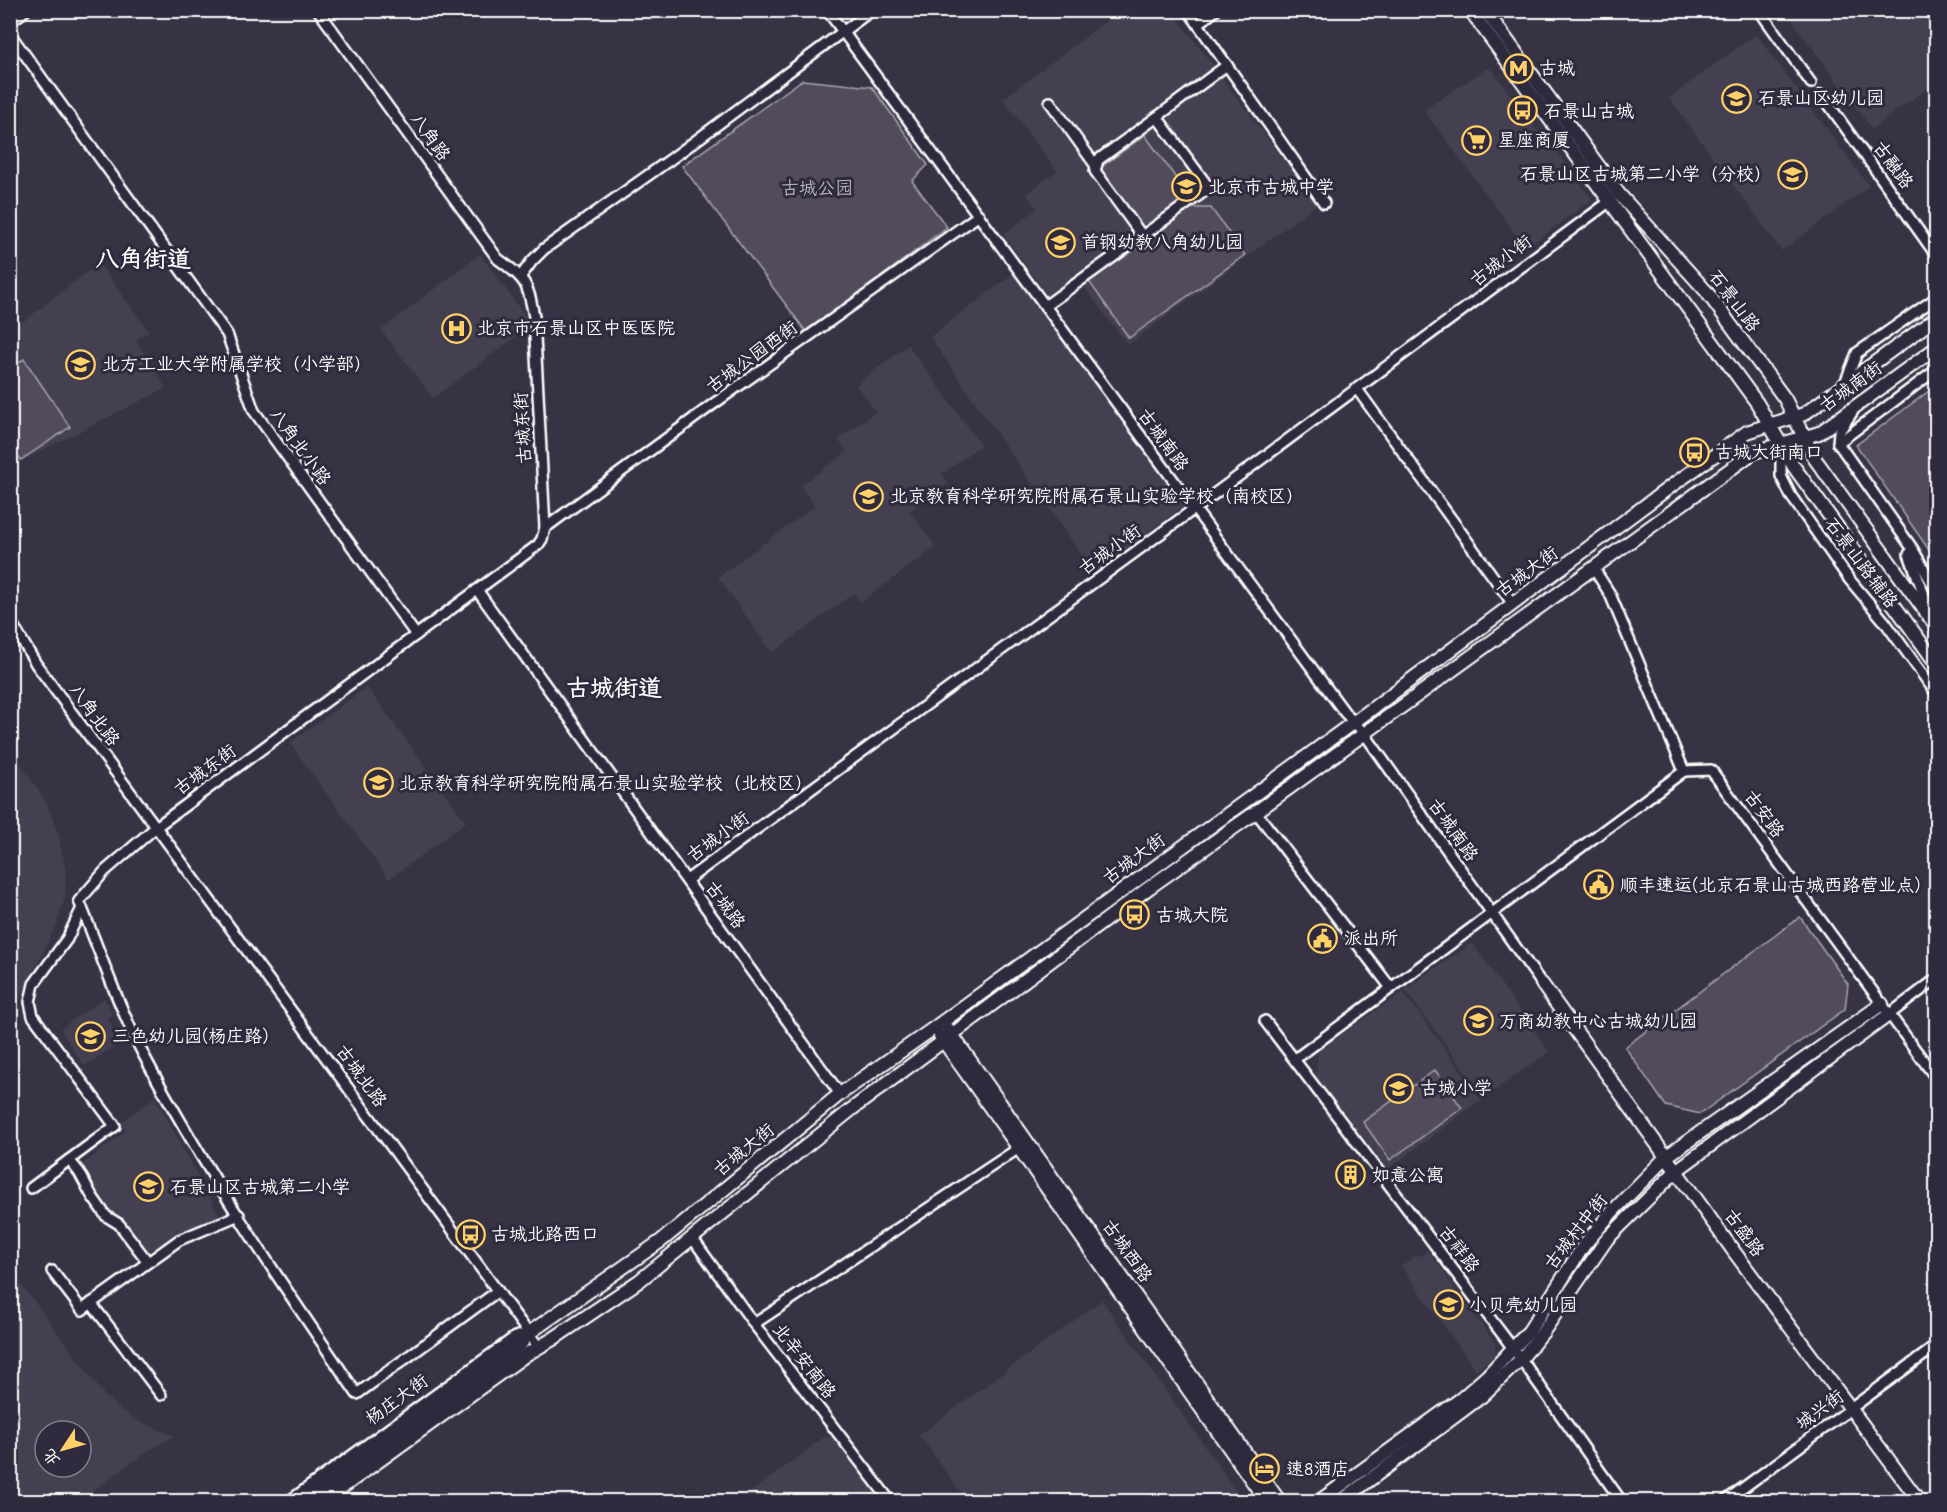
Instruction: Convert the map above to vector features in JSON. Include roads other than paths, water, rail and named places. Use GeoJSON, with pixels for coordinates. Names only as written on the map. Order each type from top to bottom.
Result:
{"type":"FeatureCollection","features":[{"type":"Feature","properties":{"kind":"main road"},"geometry":{"type":"LineString","coordinates":[[1470,10],[1756,403],[1794,466],[1936,663]]}},
{"type":"Feature","properties":{"kind":"main road","name":"石景山路"},"geometry":{"type":"LineString","coordinates":[[1485,10],[1619,194],[1706,291],[1785,399],[1815,459],[1935,624]]}},
{"type":"Feature","properties":{"kind":"main road","name":"古城南街"},"geometry":{"type":"LineString","coordinates":[[1769,424],[1804,414],[1936,318]]}},
{"type":"Feature","properties":{"kind":"main road","name":"古城南街"},"geometry":{"type":"LineString","coordinates":[[1781,445],[1819,432],[1936,348]]}},
{"type":"Feature","properties":{"kind":"main road","name":"古城大街"},"geometry":{"type":"LineString","coordinates":[[303,1502],[512,1351],[529,1334],[661,1241],[840,1094],[938,1025],[1514,604],[1670,487],[1747,432],[1769,424]]}},
{"type":"Feature","properties":{"kind":"main road","name":"古城大街"},"geometry":{"type":"LineString","coordinates":[[538,1347],[639,1281],[852,1109],[1150,887],[1754,452],[1781,445]]}},
{"type":"Feature","properties":{"kind":"main road","name":"古盛路"},"geometry":{"type":"LineString","coordinates":[[1542,984],[1736,1253],[1920,1502]]}},
{"type":"Feature","properties":{"kind":"main road","name":"古城村中街"},"geometry":{"type":"LineString","coordinates":[[1340,1502],[1482,1396],[1518,1354],[1529,1331],[1584,1245],[1612,1212],[1667,1156],[1886,1009]]}},
{"type":"Feature","properties":{"kind":"main road","name":"古城村中街"},"geometry":{"type":"LineString","coordinates":[[1318,1502],[1462,1398],[1518,1354],[1543,1332],[1607,1239],[1677,1170],[1886,1009]]}},
{"type":"Feature","properties":{"kind":"main road","name":"古城西路"},"geometry":{"type":"LineString","coordinates":[[938,1025],[1280,1502]]}},
{"type":"Feature","properties":{"kind":"main road","name":"古城西路"},"geometry":{"type":"LineString","coordinates":[[948,1038],[1019,1148],[1267,1502]]}},
{"type":"Feature","properties":{"kind":"main road","name":"杨庄大街"},"geometry":{"type":"LineString","coordinates":[[322,1502],[538,1347]]}},
{"type":"Feature","properties":{"kind":"street"},"geometry":{"type":"LineString","coordinates":[[10,22],[26,10]]}},
{"type":"Feature","properties":{"kind":"street","name":"八角路"},"geometry":{"type":"LineString","coordinates":[[318,10],[498,259],[521,276]]}},
{"type":"Feature","properties":{"kind":"street","name":"古城南路"},"geometry":{"type":"LineString","coordinates":[[827,10],[1194,510],[1345,713],[1364,733],[1542,984]]}},
{"type":"Feature","properties":{"kind":"street"},"geometry":{"type":"LineString","coordinates":[[521,276],[544,249],[671,159],[872,10]]}},
{"type":"Feature","properties":{"kind":"street"},"geometry":{"type":"LineString","coordinates":[[1188,10],[1324,203]]}},
{"type":"Feature","properties":{"kind":"street"},"geometry":{"type":"LineString","coordinates":[[1198,24],[1216,10]]}},
{"type":"Feature","properties":{"kind":"street"},"geometry":{"type":"LineString","coordinates":[[1759,10],[1811,82]]}},
{"type":"Feature","properties":{"kind":"street","name":"八角北小路"},"geometry":{"type":"LineString","coordinates":[[10,34],[227,334],[254,411],[416,635]]}},
{"type":"Feature","properties":{"kind":"street"},"geometry":{"type":"LineString","coordinates":[[1143,237],[1095,171],[1098,160],[1227,65]]}},
{"type":"Feature","properties":{"kind":"street","name":"古融路"},"geometry":{"type":"LineString","coordinates":[[1822,95],[1936,255]]}},
{"type":"Feature","properties":{"kind":"street"},"geometry":{"type":"LineString","coordinates":[[1050,102],[1096,166]]}},
{"type":"Feature","properties":{"kind":"street"},"geometry":{"type":"LineString","coordinates":[[1045,306],[1209,188],[1157,117]]}},
{"type":"Feature","properties":{"kind":"street","name":"古城小街"},"geometry":{"type":"LineString","coordinates":[[687,880],[1194,510],[1609,202]]}},
{"type":"Feature","properties":{"kind":"street","name":"古城公园西街"},"geometry":{"type":"LineString","coordinates":[[545,528],[722,398],[979,215]]}},
{"type":"Feature","properties":{"kind":"street","name":"古城东街"},"geometry":{"type":"LineString","coordinates":[[82,908],[79,901],[105,871],[156,827],[538,545],[543,539],[545,528],[534,317],[531,299],[521,276]]}},
{"type":"Feature","properties":{"kind":"street"},"geometry":{"type":"LineString","coordinates":[[1845,382],[1857,353],[1936,298]]}},
{"type":"Feature","properties":{"kind":"street"},"geometry":{"type":"LineString","coordinates":[[1838,443],[1936,370]]}},
{"type":"Feature","properties":{"kind":"street"},"geometry":{"type":"LineString","coordinates":[[1357,388],[1514,604]]}},
{"type":"Feature","properties":{"kind":"street"},"geometry":{"type":"LineString","coordinates":[[1856,406],[1839,432],[1838,443],[1912,548],[1936,590]]}},
{"type":"Feature","properties":{"kind":"street","name":"石景山路辅路"},"geometry":{"type":"LineString","coordinates":[[1781,445],[1782,476],[1791,496],[1849,579],[1885,622],[1936,693]]}},
{"type":"Feature","properties":{"kind":"street"},"geometry":{"type":"LineString","coordinates":[[1896,527],[1913,561],[1935,624]]}},
{"type":"Feature","properties":{"kind":"street"},"geometry":{"type":"LineString","coordinates":[[1295,1059],[1684,771],[1610,594],[1594,569]]}},
{"type":"Feature","properties":{"kind":"street","name":"古城路"},"geometry":{"type":"LineString","coordinates":[[477,590],[840,1094]]}},
{"type":"Feature","properties":{"kind":"street","name":"八角北路"},"geometry":{"type":"LineString","coordinates":[[10,620],[36,664],[156,827]]}},
{"type":"Feature","properties":{"kind":"street","name":"古安路"},"geometry":{"type":"LineString","coordinates":[[1684,771],[1711,770],[1936,1078]]}},
{"type":"Feature","properties":{"kind":"street"},"geometry":{"type":"LineString","coordinates":[[1256,812],[1391,988]]}},
{"type":"Feature","properties":{"kind":"street","name":"古城北路"},"geometry":{"type":"LineString","coordinates":[[156,827],[538,1347]]}},
{"type":"Feature","properties":{"kind":"street"},"geometry":{"type":"LineString","coordinates":[[31,1188],[115,1126],[33,1016],[30,1002],[34,984],[67,939],[82,908]]}},
{"type":"Feature","properties":{"kind":"street"},"geometry":{"type":"LineString","coordinates":[[82,908],[141,1050],[277,1277],[357,1394],[498,1291]]}},
{"type":"Feature","properties":{"kind":"street"},"geometry":{"type":"LineString","coordinates":[[1886,1009],[1936,979]]}},
{"type":"Feature","properties":{"kind":"street","name":"古祥路"},"geometry":{"type":"LineString","coordinates":[[1265,1021],[1518,1354],[1622,1502]]}},
{"type":"Feature","properties":{"kind":"street"},"geometry":{"type":"LineString","coordinates":[[754,1324],[1019,1148]]}},
{"type":"Feature","properties":{"kind":"street"},"geometry":{"type":"LineString","coordinates":[[69,1160],[106,1216],[119,1224],[148,1262]]}},
{"type":"Feature","properties":{"kind":"street"},"geometry":{"type":"LineString","coordinates":[[52,1271],[82,1310],[179,1240],[239,1215]]}},
{"type":"Feature","properties":{"kind":"street","name":"北辛安南路"},"geometry":{"type":"LineString","coordinates":[[693,1239],[754,1324],[891,1502]]}},
{"type":"Feature","properties":{"kind":"street"},"geometry":{"type":"LineString","coordinates":[[91,1303],[161,1395]]}},
{"type":"Feature","properties":{"kind":"street","name":"杨庄大街"},"geometry":{"type":"LineString","coordinates":[[288,1502],[515,1337],[529,1334]]}},
{"type":"Feature","properties":{"kind":"street","name":"城兴街"},"geometry":{"type":"LineString","coordinates":[[1724,1502],[1936,1346]]}},
{"type":"Feature","properties":{"kind":"place","name":"古城"},"geometry":{"type":"Point","coordinates":[1518,68]}},
{"type":"Feature","properties":{"kind":"place","name":"石景山区幼儿园"},"geometry":{"type":"Point","coordinates":[1737,98]}},
{"type":"Feature","properties":{"kind":"place","name":"石景山古城"},"geometry":{"type":"Point","coordinates":[1523,111]}},
{"type":"Feature","properties":{"kind":"place","name":"星座商厦"},"geometry":{"type":"Point","coordinates":[1477,140]}},
{"type":"Feature","properties":{"kind":"place","name":"石景山区古城第二小学（分校）"},"geometry":{"type":"Point","coordinates":[1793,174]}},
{"type":"Feature","properties":{"kind":"place","name":"北京市古城中学"},"geometry":{"type":"Point","coordinates":[1187,187]}},
{"type":"Feature","properties":{"kind":"place","name":"首钢幼教八角幼儿园"},"geometry":{"type":"Point","coordinates":[1060,242]}},
{"type":"Feature","properties":{"kind":"place","name":"北京市石景山区中医医院"},"geometry":{"type":"Point","coordinates":[456,328]}},
{"type":"Feature","properties":{"kind":"place","name":"北方工业大学附属学校（小学部）"},"geometry":{"type":"Point","coordinates":[81,364]}},
{"type":"Feature","properties":{"kind":"place","name":"古城大街南口"},"geometry":{"type":"Point","coordinates":[1694,452]}},
{"type":"Feature","properties":{"kind":"place","name":"北京教育科学研究院附属石景山实验学校（南校区）"},"geometry":{"type":"Point","coordinates":[869,496]}},
{"type":"Feature","properties":{"kind":"place","name":"北京教育科学研究院附属石景山实验学校（北校区）"},"geometry":{"type":"Point","coordinates":[378,783]}},
{"type":"Feature","properties":{"kind":"place","name":"顺丰速运(北京石景山古城西路营业点)"},"geometry":{"type":"Point","coordinates":[1599,885]}},
{"type":"Feature","properties":{"kind":"place","name":"古城大院"},"geometry":{"type":"Point","coordinates":[1135,915]}},
{"type":"Feature","properties":{"kind":"place","name":"派出所"},"geometry":{"type":"Point","coordinates":[1323,938]}},
{"type":"Feature","properties":{"kind":"place","name":"万商幼教中心古城幼儿园"},"geometry":{"type":"Point","coordinates":[1478,1021]}},
{"type":"Feature","properties":{"kind":"place","name":"三色幼儿园(杨庄路)"},"geometry":{"type":"Point","coordinates":[91,1036]}},
{"type":"Feature","properties":{"kind":"place","name":"古城小学"},"geometry":{"type":"Point","coordinates":[1399,1088]}},
{"type":"Feature","properties":{"kind":"place","name":"如意公寓"},"geometry":{"type":"Point","coordinates":[1351,1175]}},
{"type":"Feature","properties":{"kind":"place","name":"石景山区古城第二小学"},"geometry":{"type":"Point","coordinates":[149,1187]}},
{"type":"Feature","properties":{"kind":"place","name":"古城北路西口"},"geometry":{"type":"Point","coordinates":[470,1234]}},
{"type":"Feature","properties":{"kind":"place","name":"小贝壳幼儿园"},"geometry":{"type":"Point","coordinates":[1448,1305]}},
{"type":"Feature","properties":{"kind":"place","name":"速8酒店"},"geometry":{"type":"Point","coordinates":[1265,1469]}},
{"type":"Feature","properties":{"kind":"district","name":"八角街道"},"geometry":{"type":"Point","coordinates":[143,259]}},
{"type":"Feature","properties":{"kind":"district","name":"古城街道"},"geometry":{"type":"Point","coordinates":[614,688]}},
{"type":"Feature","properties":{"kind":"park label","name":"古城公园"},"geometry":{"type":"Point","coordinates":[817,188]}}]}
